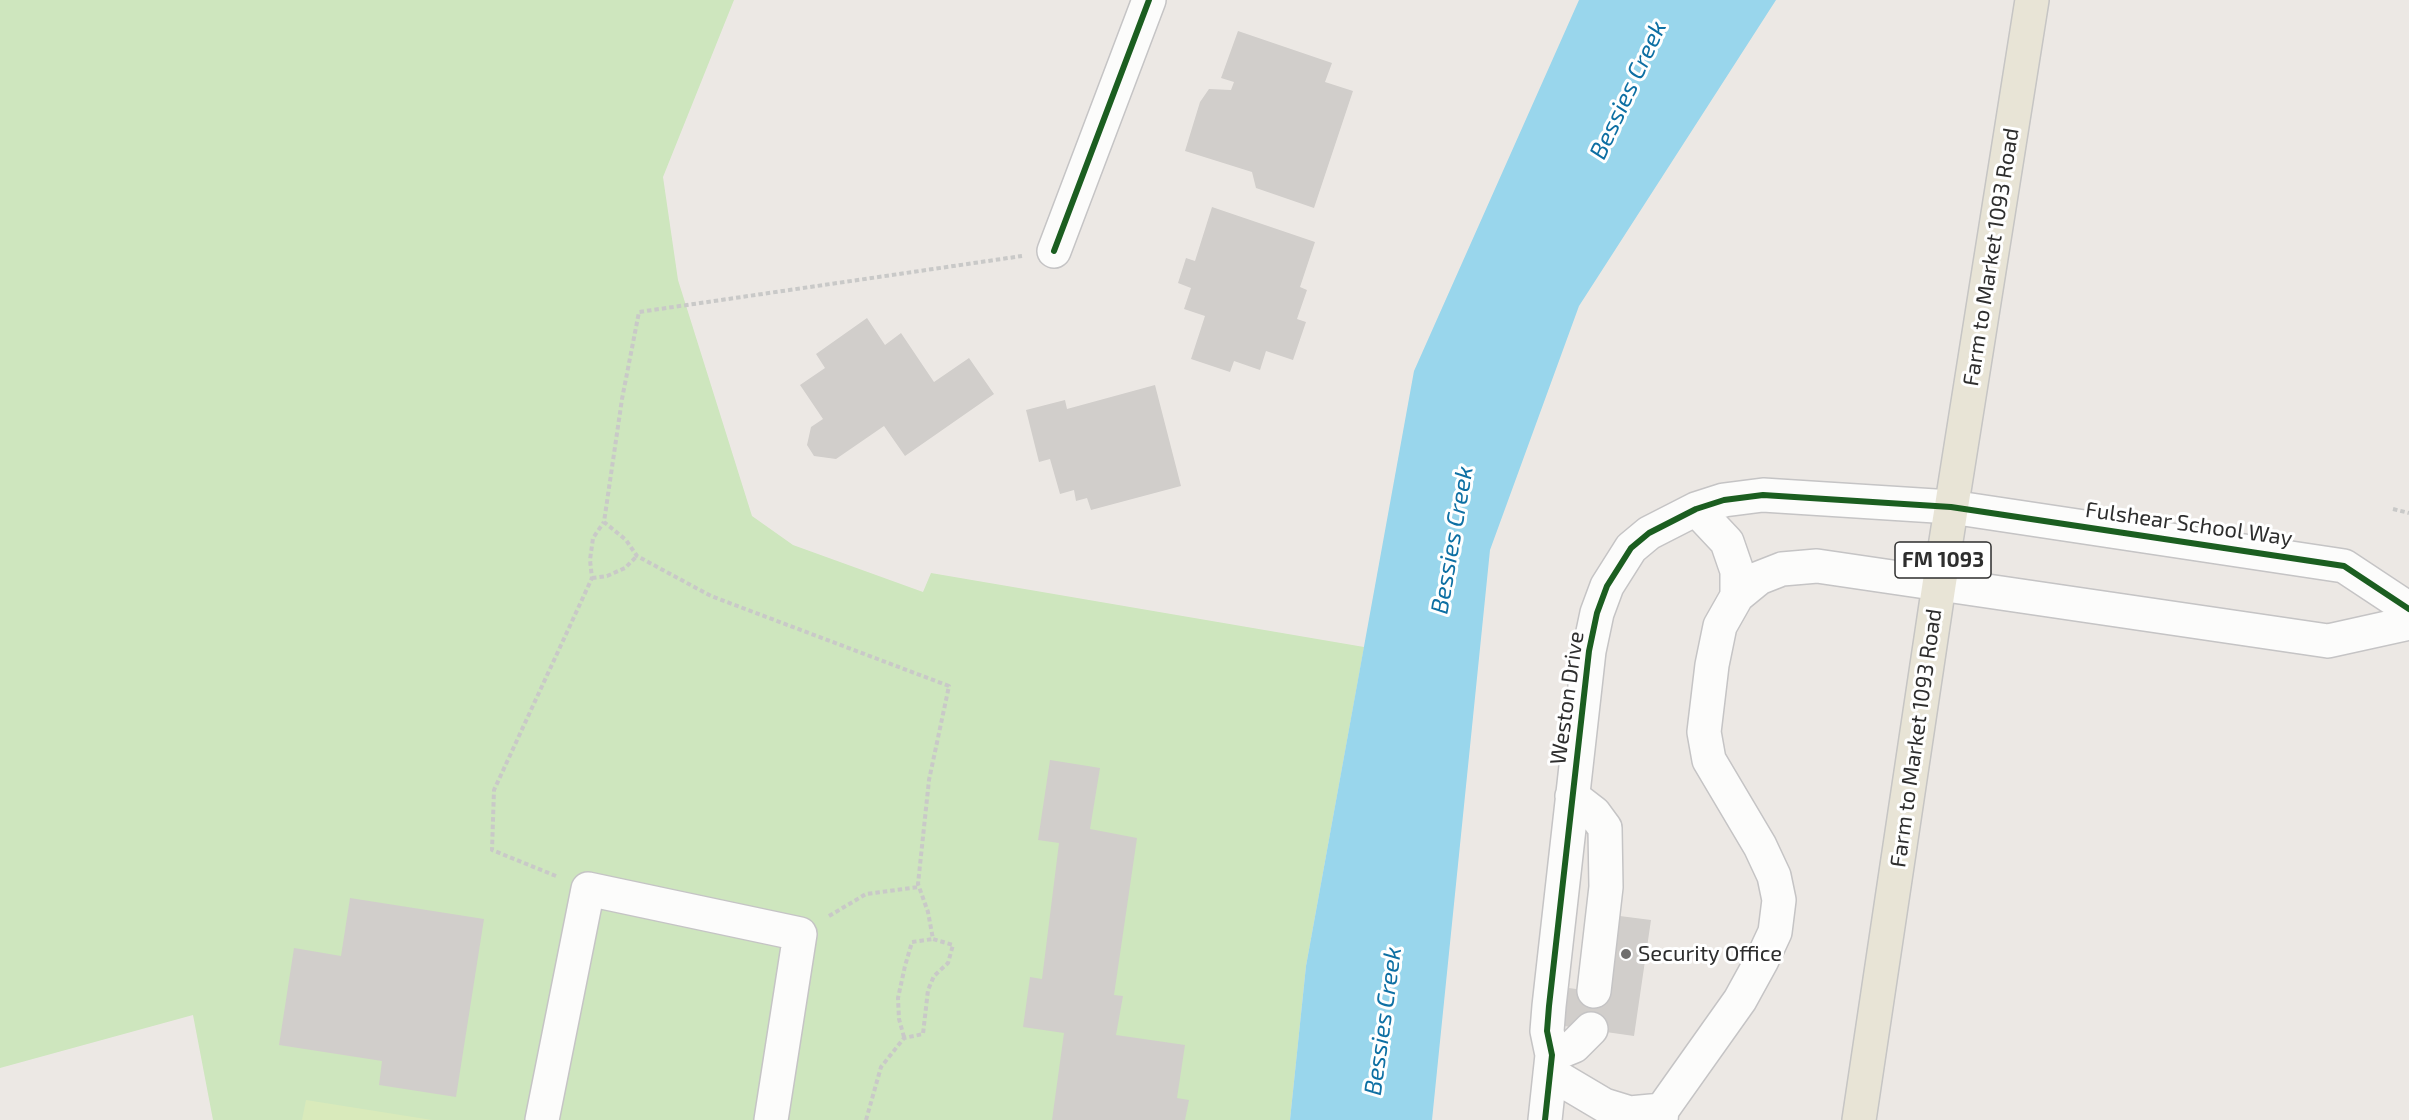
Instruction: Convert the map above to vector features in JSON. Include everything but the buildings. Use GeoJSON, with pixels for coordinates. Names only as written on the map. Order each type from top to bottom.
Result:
{"type":"FeatureCollection","features":[{"type":"Feature","properties":{"kind":"main road","name":"Farm to Market 1093 Road"},"geometry":{"type":"LineString","coordinates":[[1859,1120],[1951,507],[2032,0]]}},
{"type":"Feature","properties":{"kind":"street"},"geometry":{"type":"LineString","coordinates":[[1054,251],[1149,0]]}},
{"type":"Feature","properties":{"kind":"street","name":"Weston Drive"},"geometry":{"type":"LineString","coordinates":[[1545,1120],[1551,1064],[1547,1031],[1589,651],[1597,613],[1607,586],[1631,548],[1649,533],[1695,509],[1724,500],[1763,495],[1951,507]]}},
{"type":"Feature","properties":{"kind":"street","name":"Fulshear School Way"},"geometry":{"type":"LineString","coordinates":[[1951,507],[2344,566],[2409,609]]}},
{"type":"Feature","properties":{"kind":"street"},"geometry":{"type":"LineString","coordinates":[[1695,509],[1727,542],[1737,571],[1737,596]]}},
{"type":"Feature","properties":{"kind":"street"},"geometry":{"type":"LineString","coordinates":[[1591,1029],[1551,1064],[1604,1105],[1630,1113],[1661,1115],[1740,1000],[1775,932],[1779,900],[1773,876],[1760,846],[1708,760],[1704,732],[1709,684],[1720,626],[1737,596],[1759,578],[1782,569],[1817,566],[2328,641],[2409,623]]}},
{"type":"Feature","properties":{"kind":"street"},"geometry":{"type":"LineString","coordinates":[[1572,796],[1594,813],[1605,828],[1606,887],[1594,992]]}},
{"type":"Feature","properties":{"kind":"street"},"geometry":{"type":"LineString","coordinates":[[542,1120],[588,889],[800,934],[771,1120]]}},
{"type":"Feature","properties":{"kind":"path"},"geometry":{"type":"LineString","coordinates":[[588,889],[492,850],[494,790],[592,578],[590,560],[593,538],[604,522],[622,399],[639,312],[1054,251]]}},
{"type":"Feature","properties":{"kind":"path"},"geometry":{"type":"LineString","coordinates":[[2393,509],[2409,513]]}},
{"type":"Feature","properties":{"kind":"path"},"geometry":{"type":"LineString","coordinates":[[604,522],[626,540],[638,556],[711,596],[949,686],[929,780],[920,887],[933,939]]}},
{"type":"Feature","properties":{"kind":"path"},"geometry":{"type":"LineString","coordinates":[[592,578],[607,576],[625,568],[638,556]]}},
{"type":"Feature","properties":{"kind":"path"},"geometry":{"type":"LineString","coordinates":[[800,934],[866,894],[920,887]]}},
{"type":"Feature","properties":{"kind":"path"},"geometry":{"type":"LineString","coordinates":[[866,1120],[881,1067],[904,1037],[923,1034],[928,990],[934,976],[948,963],[954,945],[933,939],[912,942],[898,998],[899,1019],[904,1037]]}},
{"type":"Feature","properties":{"kind":"green space"},"geometry":{"type":"Polygon","coordinates":[[[0,0],[734,0],[663,177],[678,280],[752,516],[793,545],[923,592],[931,573],[1364,647],[1306,966],[1290,1120],[213,1120],[193,1015],[0,1068],[0,0]]]}},
{"type":"Feature","properties":{"kind":"green space"},"geometry":{"type":"Polygon","coordinates":[[[306,1100],[432,1120],[302,1120],[306,1100]]]}},
{"type":"Feature","properties":{"kind":"water","name":"Bessies Creek"},"geometry":{"type":"Polygon","coordinates":[[[1579,0],[1776,0],[1579,306],[1490,550],[1432,1120],[1290,1120],[1306,966],[1414,371],[1579,0]]]}},
{"type":"Feature","properties":{"kind":"cycle path"},"geometry":{"type":"LineString","coordinates":[[1054,251],[1149,0]]}},
{"type":"Feature","properties":{"kind":"cycle path"},"geometry":{"type":"LineString","coordinates":[[1545,1120],[1552,1055],[1547,1031],[1549,1006],[1589,651],[1597,613],[1607,586],[1631,548],[1649,533],[1696,509],[1724,500],[1763,495],[1951,507],[2344,566],[2409,609]]}},
{"type":"Feature","properties":{"kind":"place","name":"Security Office"},"geometry":{"type":"Point","coordinates":[1626,954]}}]}
